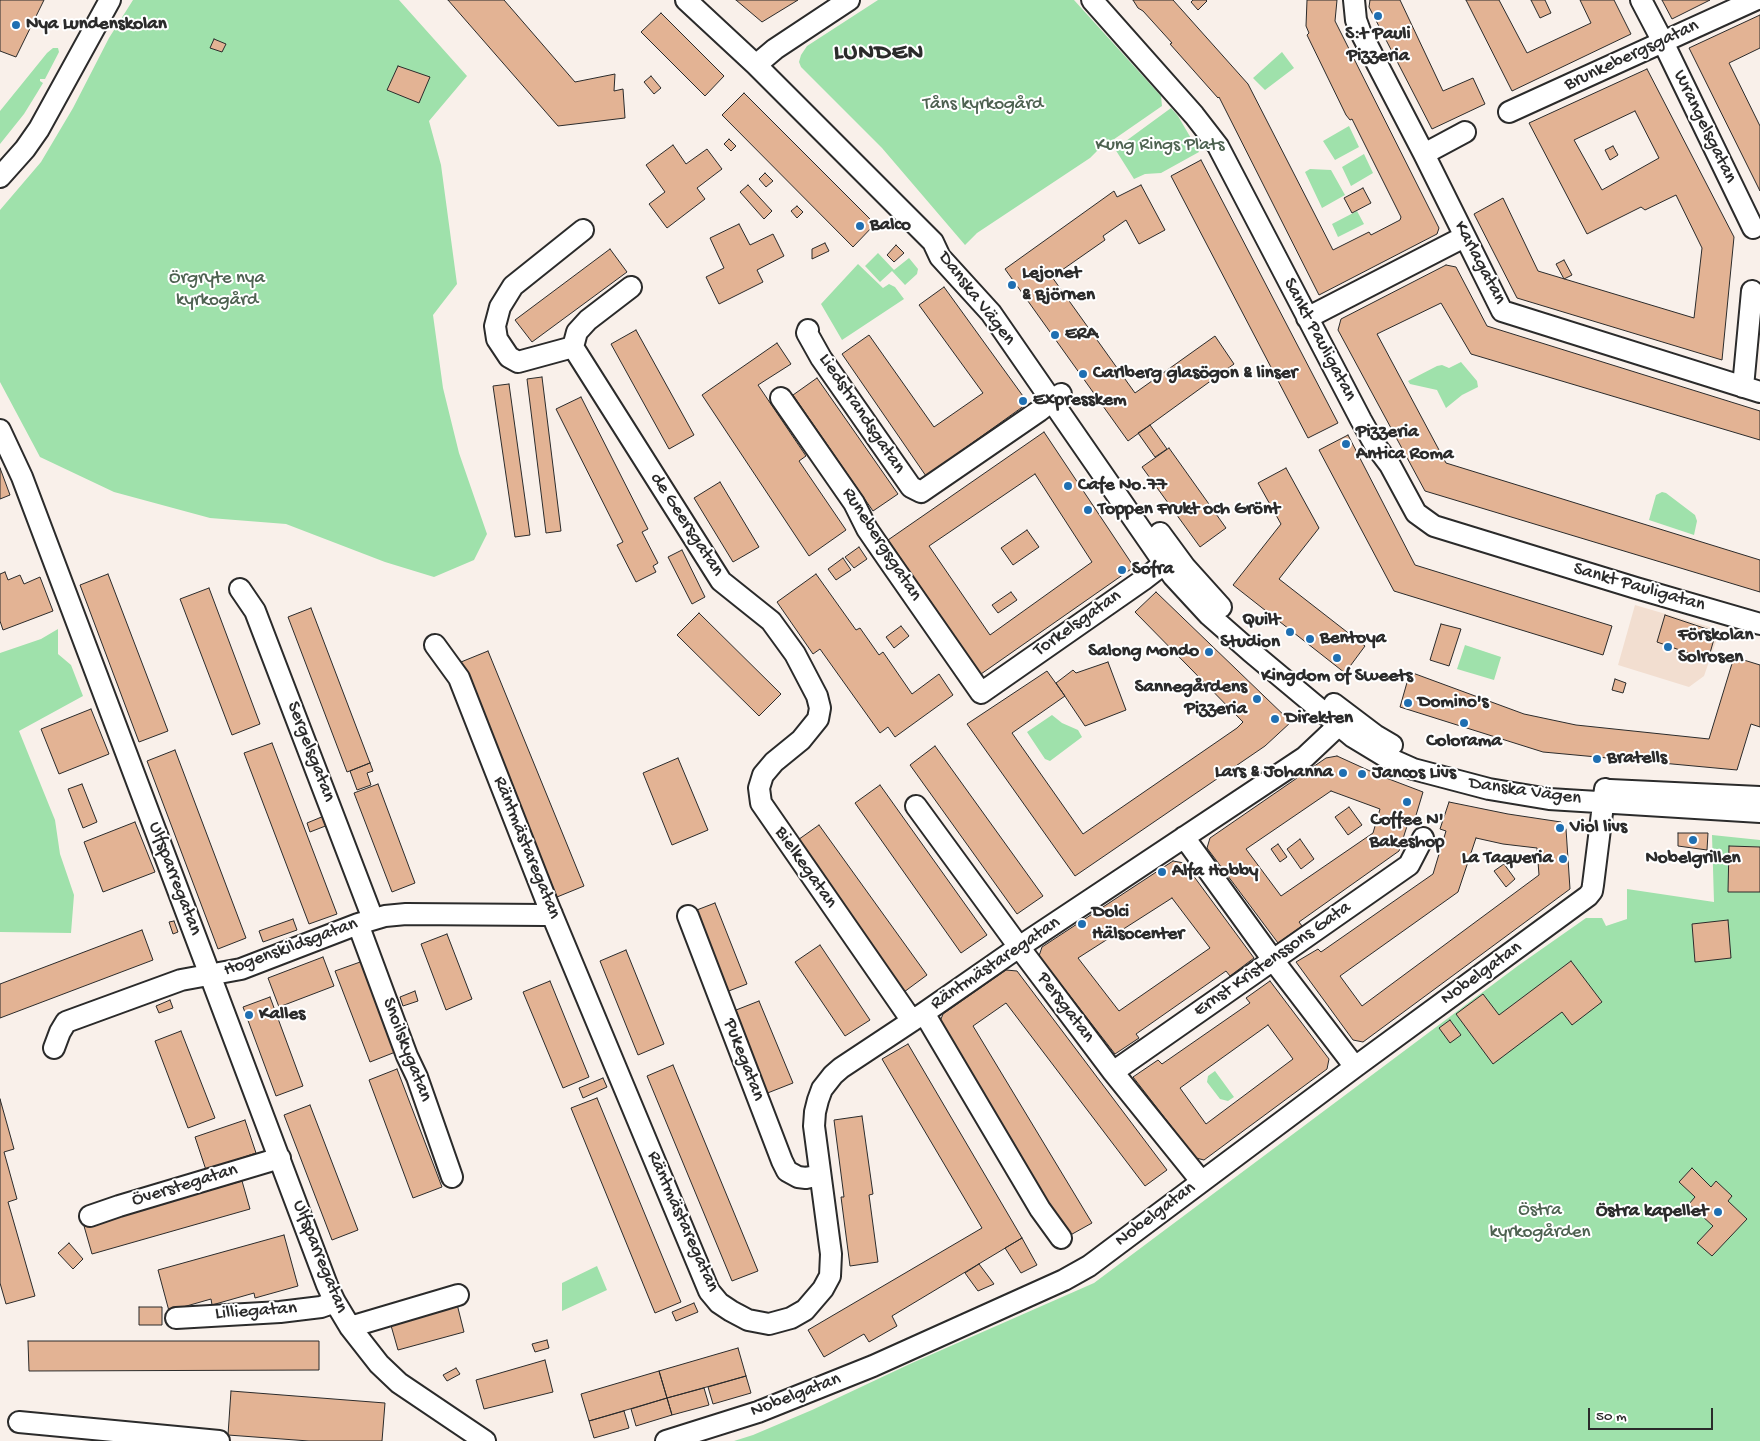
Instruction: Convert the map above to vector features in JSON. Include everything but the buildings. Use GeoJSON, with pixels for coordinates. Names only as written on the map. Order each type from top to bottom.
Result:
{"type":"FeatureCollection","features":[{"type":"Feature","properties":{"kind":"street"},"geometry":{"type":"LineString","coordinates":[[0,177],[25,149],[39,128],[110,0]]}},
{"type":"Feature","properties":{"kind":"street","name":"Danska Vägen"},"geometry":{"type":"LineString","coordinates":[[686,0],[756,64],[933,242],[948,248],[988,293],[1022,335],[1056,398],[1170,559],[1252,635],[1348,716],[1375,735],[1423,759],[1451,767],[1604,796],[1760,812]]}},
{"type":"Feature","properties":{"kind":"street"},"geometry":{"type":"LineString","coordinates":[[756,64],[775,49],[849,0]]}},
{"type":"Feature","properties":{"kind":"street","name":"Sankt Pauligatan"},"geometry":{"type":"LineString","coordinates":[[1092,0],[1189,109],[1218,146],[1375,446],[1390,465],[1416,513],[1434,526],[1760,624]]}},
{"type":"Feature","properties":{"kind":"street","name":"Karlagatan"},"geometry":{"type":"LineString","coordinates":[[1354,0],[1356,20],[1360,31],[1502,311],[1751,390]]}},
{"type":"Feature","properties":{"kind":"street","name":"Wrangelsgatan"},"geometry":{"type":"LineString","coordinates":[[1641,0],[1753,228]]}},
{"type":"Feature","properties":{"kind":"street","name":"Brunkebergsgatan"},"geometry":{"type":"LineString","coordinates":[[1509,112],[1755,0]]}},
{"type":"Feature","properties":{"kind":"street"},"geometry":{"type":"LineString","coordinates":[[1424,154],[1465,132]]}},
{"type":"Feature","properties":{"kind":"street"},"geometry":{"type":"LineString","coordinates":[[583,230],[513,286],[500,307],[495,326],[497,339],[509,357],[518,362],[572,347],[578,332],[588,320],[631,287]]}},
{"type":"Feature","properties":{"kind":"street"},"geometry":{"type":"LineString","coordinates":[[1307,318],[1464,237]]}},
{"type":"Feature","properties":{"kind":"street"},"geometry":{"type":"LineString","coordinates":[[1751,390],[1752,291]]}},
{"type":"Feature","properties":{"kind":"street","name":"Liedstrandsgatan"},"geometry":{"type":"LineString","coordinates":[[808,330],[807,333],[821,358],[911,487],[921,492],[1056,398]]}},
{"type":"Feature","properties":{"kind":"street","name":"de Geersgatan"},"geometry":{"type":"LineString","coordinates":[[572,347],[720,581],[771,621],[795,654],[817,696],[820,708],[818,719]]}},
{"type":"Feature","properties":{"kind":"street","name":"Runebergsgatan"},"geometry":{"type":"LineString","coordinates":[[781,398],[854,502],[867,529],[886,558],[981,693]]}},
{"type":"Feature","properties":{"kind":"street","name":"Ulfsparregatan"},"geometry":{"type":"LineString","coordinates":[[0,430],[22,477],[335,1302],[350,1327],[379,1364],[398,1383],[484,1441]]}},
{"type":"Feature","properties":{"kind":"street","name":"Danska Vägen"},"geometry":{"type":"LineString","coordinates":[[1170,559],[1173,576],[1209,614],[1250,651],[1353,737],[1386,757],[1413,769],[1446,779],[1524,796],[1760,797]]}},
{"type":"Feature","properties":{"kind":"street","name":"Torkelsgatan"},"geometry":{"type":"LineString","coordinates":[[981,693],[1143,580],[1170,559]]}},
{"type":"Feature","properties":{"kind":"street","name":"Sergelsgatan"},"geometry":{"type":"LineString","coordinates":[[240,589],[255,611],[366,922]]}},
{"type":"Feature","properties":{"kind":"street","name":"Räntmästaregatan"},"geometry":{"type":"LineString","coordinates":[[435,645],[459,678],[552,914],[709,1291],[719,1303],[748,1320],[769,1324],[791,1318],[805,1310],[824,1289],[830,1276],[831,1254],[814,1126],[815,1112],[822,1090],[840,1068],[1305,757],[1338,725]]}},
{"type":"Feature","properties":{"kind":"street","name":"Bielkegatan"},"geometry":{"type":"LineString","coordinates":[[818,719],[801,740],[774,762],[762,775],[759,788],[761,803],[918,1017],[1060,1238]]}},
{"type":"Feature","properties":{"kind":"street","name":"Nobelgatan"},"geometry":{"type":"LineString","coordinates":[[666,1441],[758,1412],[879,1363],[1064,1280],[1089,1266],[1355,1067],[1581,902],[1592,891],[1604,796]]}},
{"type":"Feature","properties":{"kind":"street","name":"Persgatan"},"geometry":{"type":"LineString","coordinates":[[916,806],[1113,1072],[1201,1181]]}},
{"type":"Feature","properties":{"kind":"street"},"geometry":{"type":"LineString","coordinates":[[1184,837],[1273,960],[1355,1067]]}},
{"type":"Feature","properties":{"kind":"street","name":"Ernst Kristenssons Gata"},"geometry":{"type":"LineString","coordinates":[[1113,1072],[1409,865],[1423,838]]}},
{"type":"Feature","properties":{"kind":"street","name":"Hogenskildsgatan"},"geometry":{"type":"LineString","coordinates":[[54,1048],[66,1022],[181,980],[241,969],[385,916],[406,914],[552,914]]}},
{"type":"Feature","properties":{"kind":"street","name":"Pukegatan"},"geometry":{"type":"LineString","coordinates":[[688,916],[782,1162],[787,1171],[798,1176],[806,1178],[820,1175]]}},
{"type":"Feature","properties":{"kind":"street","name":"Snoilskygatan"},"geometry":{"type":"LineString","coordinates":[[366,922],[407,1056],[417,1077],[452,1177]]}},
{"type":"Feature","properties":{"kind":"street","name":"Överstegatan"},"geometry":{"type":"LineString","coordinates":[[90,1216],[280,1158]]}},
{"type":"Feature","properties":{"kind":"street","name":"Ulfsparregatan"},"geometry":{"type":"LineString","coordinates":[[350,1327],[458,1295]]}},
{"type":"Feature","properties":{"kind":"street","name":"Lilliegatan"},"geometry":{"type":"LineString","coordinates":[[176,1318],[280,1312],[321,1307],[335,1302]]}},
{"type":"Feature","properties":{"kind":"street"},"geometry":{"type":"LineString","coordinates":[[19,1422],[219,1441]]}},
{"type":"Feature","properties":{"kind":"shaded area","name":"Förskolan Solrosen"},"geometry":{"type":"Polygon","coordinates":[[[1635,605],[1720,630],[1704,676],[1689,687],[1618,665],[1635,605]]]}},
{"type":"Feature","properties":{"kind":"green space","name":"Örgryte nya kyrkogård"},"geometry":{"type":"Polygon","coordinates":[[[133,0],[399,0],[467,76],[429,121],[441,165],[457,284],[433,315],[443,388],[459,453],[487,534],[474,560],[434,577],[385,562],[286,524],[210,518],[114,492],[40,457],[0,382],[0,210],[41,162],[73,108],[109,38],[133,0]]]}},
{"type":"Feature","properties":{"kind":"green space","name":"Tåns kyrkogård"},"geometry":{"type":"Polygon","coordinates":[[[878,0],[1074,0],[1161,96],[1162,106],[1097,151],[1090,158],[977,233],[965,245],[882,148],[801,67],[799,62],[807,46],[878,0]]]}},
{"type":"Feature","properties":{"kind":"green space"},"geometry":{"type":"Polygon","coordinates":[[[53,48],[58,48],[59,52],[45,79],[40,79],[43,83],[24,114],[0,144],[0,111],[53,48]]]}},
{"type":"Feature","properties":{"kind":"green space"},"geometry":{"type":"Polygon","coordinates":[[[1282,52],[1294,68],[1265,90],[1253,78],[1282,52]]]}},
{"type":"Feature","properties":{"kind":"green space","name":"Kung Rings Plats"},"geometry":{"type":"Polygon","coordinates":[[[1171,108],[1178,116],[1199,152],[1161,173],[1145,174],[1134,179],[1115,149],[1171,108]]]}},
{"type":"Feature","properties":{"kind":"green space"},"geometry":{"type":"Polygon","coordinates":[[[1349,126],[1359,147],[1335,160],[1323,141],[1349,126]]]}},
{"type":"Feature","properties":{"kind":"green space"},"geometry":{"type":"Polygon","coordinates":[[[1364,154],[1373,173],[1351,186],[1342,167],[1364,154]]]}},
{"type":"Feature","properties":{"kind":"green space"},"geometry":{"type":"Polygon","coordinates":[[[1310,169],[1331,170],[1345,195],[1322,208],[1305,172],[1310,169]]]}},
{"type":"Feature","properties":{"kind":"green space"},"geometry":{"type":"Polygon","coordinates":[[[1357,211],[1364,224],[1338,237],[1332,224],[1357,211]]]}},
{"type":"Feature","properties":{"kind":"green space"},"geometry":{"type":"Polygon","coordinates":[[[878,253],[894,270],[909,258],[918,269],[917,274],[905,285],[892,271],[880,282],[865,266],[878,253]]]}},
{"type":"Feature","properties":{"kind":"green space"},"geometry":{"type":"Polygon","coordinates":[[[858,264],[883,288],[889,284],[895,287],[904,299],[842,340],[821,304],[858,264]]]}},
{"type":"Feature","properties":{"kind":"green space"},"geometry":{"type":"Polygon","coordinates":[[[1461,362],[1477,381],[1478,387],[1462,395],[1446,408],[1437,390],[1410,384],[1408,381],[1437,366],[1442,365],[1449,368],[1461,362]]]}},
{"type":"Feature","properties":{"kind":"green space"},"geometry":{"type":"Polygon","coordinates":[[[1662,492],[1695,515],[1697,521],[1694,535],[1649,520],[1656,495],[1662,492]]]}},
{"type":"Feature","properties":{"kind":"green space"},"geometry":{"type":"Polygon","coordinates":[[[58,629],[58,654],[71,665],[83,696],[19,731],[55,820],[60,854],[74,895],[71,933],[0,932],[0,653],[41,639],[58,629]]]}},
{"type":"Feature","properties":{"kind":"green space"},"geometry":{"type":"Polygon","coordinates":[[[1465,645],[1501,657],[1494,680],[1457,669],[1465,645]]]}},
{"type":"Feature","properties":{"kind":"green space"},"geometry":{"type":"Polygon","coordinates":[[[1052,715],[1062,723],[1078,730],[1082,737],[1050,761],[1045,759],[1027,732],[1052,715]]]}},
{"type":"Feature","properties":{"kind":"green space","name":"Östra kyrkogården"},"geometry":{"type":"Polygon","coordinates":[[[1712,835],[1760,840],[1760,1441],[734,1441],[812,1410],[912,1363],[1094,1283],[1519,965],[1586,918],[1602,918],[1606,926],[1627,919],[1627,889],[1714,902],[1712,835]]]}},
{"type":"Feature","properties":{"kind":"green space"},"geometry":{"type":"Polygon","coordinates":[[[1215,1071],[1234,1097],[1228,1101],[1220,1099],[1207,1082],[1208,1076],[1215,1071]]]}},
{"type":"Feature","properties":{"kind":"green space"},"geometry":{"type":"Polygon","coordinates":[[[597,1266],[607,1290],[562,1311],[562,1283],[597,1266]]]}},
{"type":"Feature","properties":{"kind":"place","name":"S:t Pauli Pizzeria"},"geometry":{"type":"Point","coordinates":[1378,16]}},
{"type":"Feature","properties":{"kind":"place","name":"Nya Lundenskolan"},"geometry":{"type":"Point","coordinates":[16,25]}},
{"type":"Feature","properties":{"kind":"place","name":"Balco"},"geometry":{"type":"Point","coordinates":[860,226]}},
{"type":"Feature","properties":{"kind":"place","name":"Lejonet & Björnen"},"geometry":{"type":"Point","coordinates":[1012,285]}},
{"type":"Feature","properties":{"kind":"place","name":"ERA"},"geometry":{"type":"Point","coordinates":[1055,335]}},
{"type":"Feature","properties":{"kind":"place","name":"Carlberg glasögon & linser"},"geometry":{"type":"Point","coordinates":[1083,374]}},
{"type":"Feature","properties":{"kind":"place","name":"Expresskem"},"geometry":{"type":"Point","coordinates":[1023,401]}},
{"type":"Feature","properties":{"kind":"place","name":"Pizzeria Antica Roma"},"geometry":{"type":"Point","coordinates":[1346,444]}},
{"type":"Feature","properties":{"kind":"place","name":"Cafe No.77"},"geometry":{"type":"Point","coordinates":[1068,486]}},
{"type":"Feature","properties":{"kind":"place","name":"Toppen Frukt och Grönt"},"geometry":{"type":"Point","coordinates":[1088,510]}},
{"type":"Feature","properties":{"kind":"place","name":"Sofra"},"geometry":{"type":"Point","coordinates":[1122,570]}},
{"type":"Feature","properties":{"kind":"place","name":"Quilt Studion"},"geometry":{"type":"Point","coordinates":[1290,632]}},
{"type":"Feature","properties":{"kind":"place","name":"Bentoya"},"geometry":{"type":"Point","coordinates":[1310,639]}},
{"type":"Feature","properties":{"kind":"place","name":"Förskolan Solrosen"},"geometry":{"type":"Point","coordinates":[1668,647]}},
{"type":"Feature","properties":{"kind":"place","name":"Salong Mondo"},"geometry":{"type":"Point","coordinates":[1209,652]}},
{"type":"Feature","properties":{"kind":"place","name":"Kingdom of Sweets"},"geometry":{"type":"Point","coordinates":[1337,658]}},
{"type":"Feature","properties":{"kind":"place","name":"Sannegårdens Pizzeria"},"geometry":{"type":"Point","coordinates":[1257,699]}},
{"type":"Feature","properties":{"kind":"place","name":"Domino's"},"geometry":{"type":"Point","coordinates":[1408,703]}},
{"type":"Feature","properties":{"kind":"place","name":"Direkten"},"geometry":{"type":"Point","coordinates":[1275,719]}},
{"type":"Feature","properties":{"kind":"place","name":"Colorama"},"geometry":{"type":"Point","coordinates":[1464,723]}},
{"type":"Feature","properties":{"kind":"place","name":"Bratells"},"geometry":{"type":"Point","coordinates":[1597,759]}},
{"type":"Feature","properties":{"kind":"place","name":"Lars & Johanna"},"geometry":{"type":"Point","coordinates":[1343,773]}},
{"type":"Feature","properties":{"kind":"place","name":"Jancos Livs"},"geometry":{"type":"Point","coordinates":[1362,774]}},
{"type":"Feature","properties":{"kind":"place","name":"Coffee N' Bakeshop"},"geometry":{"type":"Point","coordinates":[1407,802]}},
{"type":"Feature","properties":{"kind":"place","name":"Viol livs"},"geometry":{"type":"Point","coordinates":[1560,828]}},
{"type":"Feature","properties":{"kind":"place","name":"Nobelgrillen"},"geometry":{"type":"Point","coordinates":[1693,840]}},
{"type":"Feature","properties":{"kind":"place","name":"La Taqueria"},"geometry":{"type":"Point","coordinates":[1563,859]}},
{"type":"Feature","properties":{"kind":"place","name":"Alfa Hobby"},"geometry":{"type":"Point","coordinates":[1162,872]}},
{"type":"Feature","properties":{"kind":"place","name":"Dolci Hälsocenter"},"geometry":{"type":"Point","coordinates":[1082,924]}},
{"type":"Feature","properties":{"kind":"place","name":"Kalles"},"geometry":{"type":"Point","coordinates":[249,1015]}},
{"type":"Feature","properties":{"kind":"place","name":"Östra kapellet"},"geometry":{"type":"Point","coordinates":[1718,1212]}},
{"type":"Feature","properties":{"kind":"district","name":"LUNDEN"},"geometry":{"type":"Point","coordinates":[879,54]}}]}
